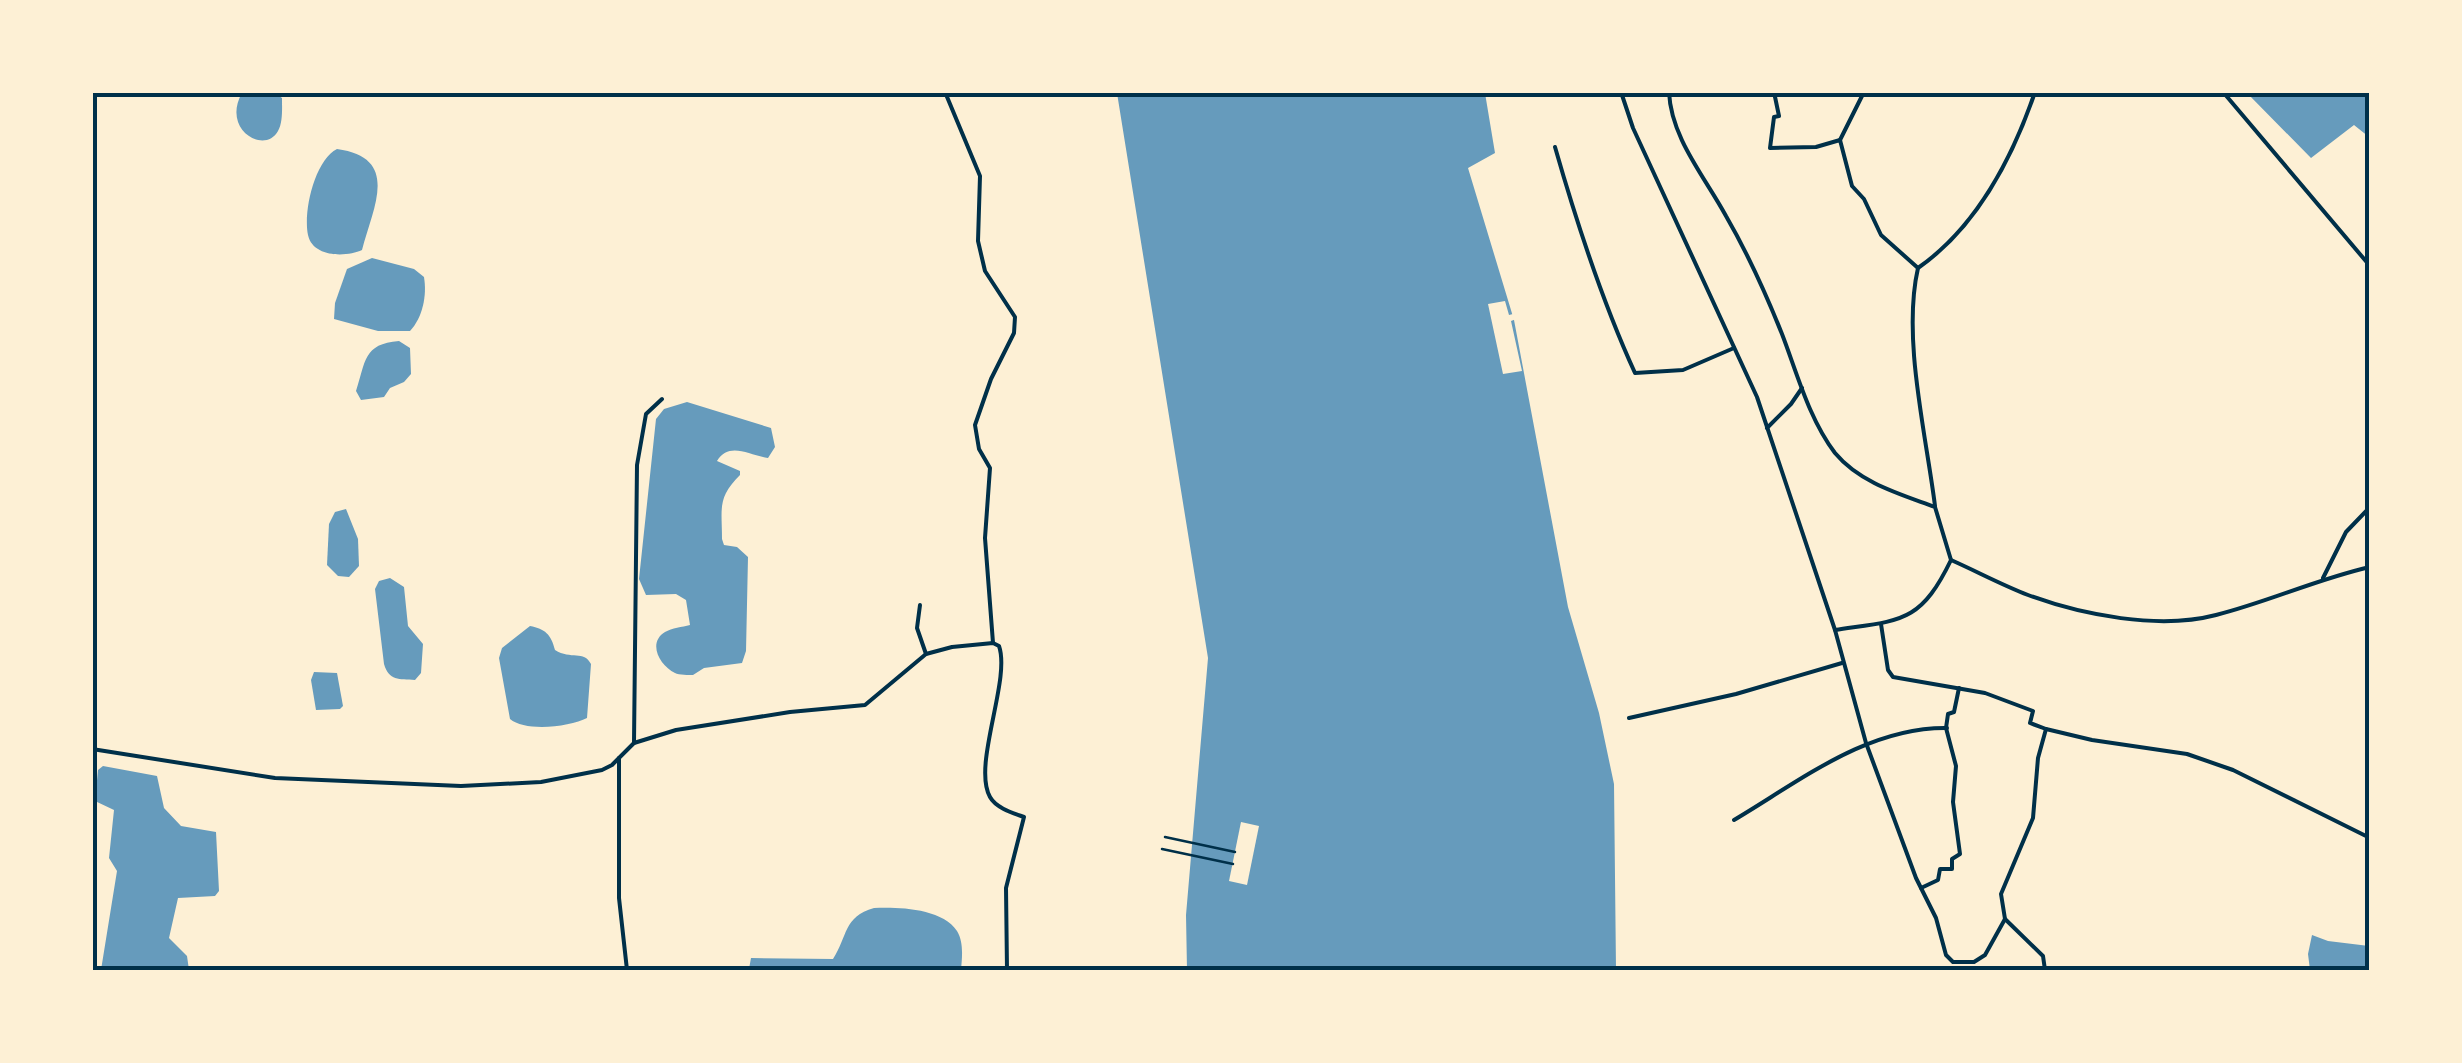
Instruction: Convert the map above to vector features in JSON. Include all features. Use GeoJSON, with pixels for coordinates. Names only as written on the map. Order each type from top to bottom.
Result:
{"type":"FeatureCollection","features":[{"type":"Feature","properties":{"kind":"street"},"geometry":{"type":"LineString","coordinates":[[944,92],[980,176],[978,241],[985,271],[1014,317],[1014,333],[975,425],[979,449],[990,468],[985,538],[994,642]]}},
{"type":"Feature","properties":{"kind":"street"},"geometry":{"type":"LineString","coordinates":[[1621,92],[1757,396],[1834,630],[1866,743],[1936,918],[1946,955],[1953,962],[1974,962],[1985,955],[2005,919]]}},
{"type":"Feature","properties":{"kind":"street"},"geometry":{"type":"LineString","coordinates":[[1669,92],[1683,144],[1728,218],[1762,286],[1802,388],[1836,453],[1867,480],[1935,508]]}},
{"type":"Feature","properties":{"kind":"street"},"geometry":{"type":"LineString","coordinates":[[1774,92],[1779,116],[1774,117],[1770,148],[1816,147],[1840,140]]}},
{"type":"Feature","properties":{"kind":"street"},"geometry":{"type":"LineString","coordinates":[[1864,92],[1840,140],[1852,186],[1864,199],[1881,235],[1918,268]]}},
{"type":"Feature","properties":{"kind":"street"},"geometry":{"type":"LineString","coordinates":[[1834,630],[1910,616],[1934,594],[1951,560],[1935,508],[1924,447],[1912,294],[1918,268],[1943,250],[1975,212],[2008,160],[2035,92]]}},
{"type":"Feature","properties":{"kind":"street"},"geometry":{"type":"LineString","coordinates":[[2223,92],[2370,266]]}},
{"type":"Feature","properties":{"kind":"street"},"geometry":{"type":"LineString","coordinates":[[1555,148],[1577,225],[1635,373],[1683,370],[1734,348]]}},
{"type":"Feature","properties":{"kind":"street"},"geometry":{"type":"LineString","coordinates":[[1766,428],[1802,388]]}},
{"type":"Feature","properties":{"kind":"street"},"geometry":{"type":"LineString","coordinates":[[634,743],[637,465],[646,414],[662,399]]}},
{"type":"Feature","properties":{"kind":"street"},"geometry":{"type":"LineString","coordinates":[[2322,579],[2346,532],[2370,508]]}},
{"type":"Feature","properties":{"kind":"street"},"geometry":{"type":"LineString","coordinates":[[1951,560],[2027,595],[2131,620],[2214,616],[2322,579],[2370,568]]}},
{"type":"Feature","properties":{"kind":"street"},"geometry":{"type":"LineString","coordinates":[[920,604],[917,628],[926,654]]}},
{"type":"Feature","properties":{"kind":"street"},"geometry":{"type":"LineString","coordinates":[[1881,623],[1892,676],[1998,696],[2033,711],[2030,723],[2058,732],[2188,754],[2233,770],[2370,838]]}},
{"type":"Feature","properties":{"kind":"street"},"geometry":{"type":"LineString","coordinates":[[92,749],[275,778],[461,786],[542,782],[602,770],[634,743],[708,724],[865,705],[926,654],[952,646],[994,642],[999,646],[1002,666],[992,718],[987,784],[995,802],[1024,817],[1006,888],[1007,970]]}},
{"type":"Feature","properties":{"kind":"street"},"geometry":{"type":"LineString","coordinates":[[1629,718],[1736,694],[1842,664]]}},
{"type":"Feature","properties":{"kind":"street"},"geometry":{"type":"LineString","coordinates":[[1921,888],[1938,880],[1940,868],[1952,869],[1952,859],[1960,854],[1952,802],[1955,752],[1948,728],[1948,714],[1954,712],[1959,688]]}},
{"type":"Feature","properties":{"kind":"street"},"geometry":{"type":"LineString","coordinates":[[1734,820],[1866,743],[1909,731],[1948,728]]}},
{"type":"Feature","properties":{"kind":"street"},"geometry":{"type":"LineString","coordinates":[[2045,970],[2042,956],[2005,919],[2001,894],[2033,818],[2038,758],[2046,728]]}},
{"type":"Feature","properties":{"kind":"street"},"geometry":{"type":"LineString","coordinates":[[619,758],[619,898],[626,970]]}},
{"type":"Feature","properties":{"kind":"street"},"geometry":{"type":"LineString","coordinates":[[1966,962],[1970,970]]}},
{"type":"Feature","properties":{"kind":"path"},"geometry":{"type":"LineString","coordinates":[[1165,837],[1235,852]]}},
{"type":"Feature","properties":{"kind":"path"},"geometry":{"type":"LineString","coordinates":[[1162,850],[1232,864]]}},
{"type":"Feature","properties":{"kind":"water"},"geometry":{"type":"Polygon","coordinates":[[[242,93],[275,93],[282,98],[281,124],[272,138],[255,139],[241,128],[237,106],[242,93]]]}},
{"type":"Feature","properties":{"kind":"water"},"geometry":{"type":"Polygon","coordinates":[[[1117,93],[1485,93],[1495,153],[1468,168],[1514,320],[1568,607],[1599,713],[1614,784],[1616,970],[1187,970],[1186,915],[1208,658],[1117,93]]]}},
{"type":"Feature","properties":{"kind":"water"},"geometry":{"type":"Polygon","coordinates":[[[2247,93],[2369,93],[2369,137],[2354,125],[2311,158],[2247,93]]]}},
{"type":"Feature","properties":{"kind":"water"},"geometry":{"type":"Polygon","coordinates":[[[337,149],[357,154],[369,163],[378,187],[362,250],[348,254],[323,252],[311,243],[308,235],[309,200],[317,175],[337,149]]]}},
{"type":"Feature","properties":{"kind":"water"},"geometry":{"type":"Polygon","coordinates":[[[372,258],[414,269],[424,277],[423,306],[410,331],[378,331],[334,319],[335,303],[347,269],[372,258]]]}},
{"type":"Feature","properties":{"kind":"water"},"geometry":{"type":"Polygon","coordinates":[[[399,341],[410,348],[411,374],[384,397],[361,400],[356,391],[368,356],[378,346],[399,341]]]}},
{"type":"Feature","properties":{"kind":"water"},"geometry":{"type":"Polygon","coordinates":[[[687,402],[771,428],[775,447],[768,458],[733,450],[717,461],[740,471],[722,504],[722,539],[724,545],[737,547],[748,557],[746,651],[742,663],[704,668],[693,675],[670,670],[660,660],[656,648],[665,632],[690,625],[686,600],[676,594],[646,595],[639,579],[656,419],[664,409],[687,402]]]}},
{"type":"Feature","properties":{"kind":"water"},"geometry":{"type":"Polygon","coordinates":[[[346,509],[358,539],[359,566],[349,577],[338,576],[327,565],[329,524],[335,512],[346,509]]]}},
{"type":"Feature","properties":{"kind":"water"},"geometry":{"type":"Polygon","coordinates":[[[390,578],[404,587],[408,626],[423,644],[421,673],[415,680],[392,676],[384,664],[375,589],[379,581],[390,578]]]}},
{"type":"Feature","properties":{"kind":"water"},"geometry":{"type":"Polygon","coordinates":[[[530,626],[547,633],[555,650],[585,657],[591,664],[587,718],[548,727],[526,726],[510,719],[499,658],[502,648],[530,626]]]}},
{"type":"Feature","properties":{"kind":"water"},"geometry":{"type":"Polygon","coordinates":[[[314,672],[337,673],[343,706],[340,709],[316,710],[311,680],[314,672]]]}},
{"type":"Feature","properties":{"kind":"water"},"geometry":{"type":"Polygon","coordinates":[[[103,766],[157,776],[164,808],[181,826],[216,832],[219,891],[215,896],[178,898],[169,938],[187,956],[189,970],[101,970],[117,871],[109,858],[114,810],[95,801],[98,770],[103,766]]]}},
{"type":"Feature","properties":{"kind":"water"},"geometry":{"type":"Polygon","coordinates":[[[874,908],[919,910],[950,923],[961,940],[961,970],[749,969],[751,958],[833,959],[851,922],[874,908]]]}},
{"type":"Feature","properties":{"kind":"water"},"geometry":{"type":"Polygon","coordinates":[[[2312,935],[2369,946],[2369,970],[2310,970],[2312,935]]]}},
{"type":"Feature","properties":{"kind":"pier"},"geometry":{"type":"Polygon","coordinates":[[[1505,301],[1509,315],[1517,313],[1519,318],[1511,321],[1522,371],[1503,374],[1488,304],[1505,301]]]}},
{"type":"Feature","properties":{"kind":"pier"},"geometry":{"type":"Polygon","coordinates":[[[1241,822],[1259,826],[1247,885],[1229,881],[1241,822]]]}}]}
